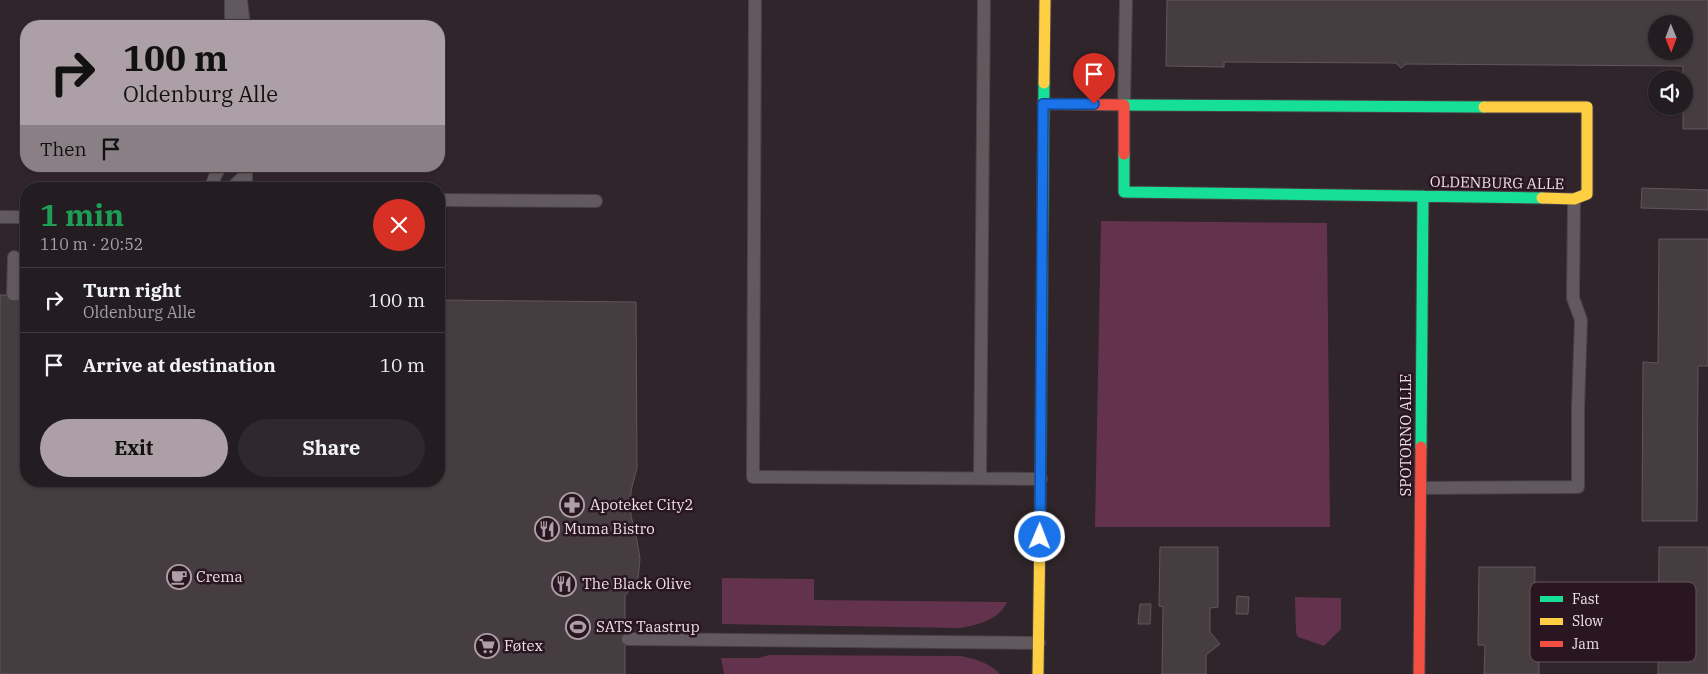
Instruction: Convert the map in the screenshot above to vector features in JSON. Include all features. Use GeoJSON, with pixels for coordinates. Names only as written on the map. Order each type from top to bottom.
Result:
{"type":"FeatureCollection","features":[{"type":"Feature","properties":{"kind":"street"},"geometry":{"type":"LineString","coordinates":[[1038,674],[1045,0]]}},
{"type":"Feature","properties":{"kind":"street","name":"OLDENBURG ALLE"},"geometry":{"type":"LineString","coordinates":[[1043,104],[1587,107],[1586,194],[1574,199],[1124,192],[1124,105]]}},
{"type":"Feature","properties":{"kind":"street","name":"SPOTORNO ALLE"},"geometry":{"type":"LineString","coordinates":[[1419,674],[1423,196]]}},
{"type":"Feature","properties":{"kind":"lane"},"geometry":{"type":"LineString","coordinates":[[231,0],[231,20]]}},
{"type":"Feature","properties":{"kind":"lane"},"geometry":{"type":"LineString","coordinates":[[241,0],[243,20]]}},
{"type":"Feature","properties":{"kind":"lane"},"geometry":{"type":"LineString","coordinates":[[755,0],[753,477],[1040,479]]}},
{"type":"Feature","properties":{"kind":"lane"},"geometry":{"type":"LineString","coordinates":[[980,478],[984,0]]}},
{"type":"Feature","properties":{"kind":"lane"},"geometry":{"type":"LineString","coordinates":[[1124,105],[1126,0]]}},
{"type":"Feature","properties":{"kind":"lane"},"geometry":{"type":"LineString","coordinates":[[1421,488],[1578,487],[1581,320],[1573,298],[1574,199]]}},
{"type":"Feature","properties":{"kind":"lane"},"geometry":{"type":"LineString","coordinates":[[445,200],[596,201]]}},
{"type":"Feature","properties":{"kind":"lane"},"geometry":{"type":"LineString","coordinates":[[0,217],[20,217]]}},
{"type":"Feature","properties":{"kind":"lane"},"geometry":{"type":"LineString","coordinates":[[14,257],[13,294],[20,294]]}},
{"type":"Feature","properties":{"kind":"lane"},"geometry":{"type":"LineString","coordinates":[[628,639],[1039,643]]}},
{"type":"Feature","properties":{"kind":"shaded area"},"geometry":{"type":"Polygon","coordinates":[[[1101,221],[1327,223],[1330,527],[1095,527],[1101,221]]]}},
{"type":"Feature","properties":{"kind":"shaded area"},"geometry":{"type":"Polygon","coordinates":[[[722,578],[814,579],[814,600],[1007,602],[999,613],[987,621],[960,628],[722,624],[722,578]]]}},
{"type":"Feature","properties":{"kind":"shaded area"},"geometry":{"type":"Polygon","coordinates":[[[1295,597],[1341,598],[1341,629],[1324,646],[1298,637],[1296,633],[1295,597]]]}},
{"type":"Feature","properties":{"kind":"shaded area"},"geometry":{"type":"Polygon","coordinates":[[[769,655],[961,656],[987,664],[1000,674],[724,674],[721,658],[759,658],[769,655]]]}},
{"type":"Feature","properties":{"kind":"building"},"geometry":{"type":"Polygon","coordinates":[[[1167,0],[1708,0],[1708,129],[1683,129],[1683,115],[1693,115],[1693,70],[1683,70],[1683,66],[1406,64],[1401,68],[1396,63],[1224,62],[1224,67],[1166,66],[1167,0]]]}},
{"type":"Feature","properties":{"kind":"building"},"geometry":{"type":"Polygon","coordinates":[[[1642,188],[1708,190],[1708,210],[1641,208],[1642,188]]]}},
{"type":"Feature","properties":{"kind":"building"},"geometry":{"type":"Polygon","coordinates":[[[1659,239],[1708,239],[1708,366],[1698,366],[1697,521],[1642,521],[1643,362],[1658,363],[1659,239]]]}},
{"type":"Feature","properties":{"kind":"building"},"geometry":{"type":"Polygon","coordinates":[[[0,295],[20,295],[20,487],[445,487],[445,300],[636,302],[637,468],[631,491],[631,516],[640,559],[638,578],[625,596],[625,674],[0,674],[0,295]]]}},
{"type":"Feature","properties":{"kind":"building"},"geometry":{"type":"Polygon","coordinates":[[[1160,547],[1218,547],[1218,607],[1210,608],[1210,632],[1220,644],[1206,655],[1206,674],[1162,674],[1163,607],[1159,606],[1160,547]]]}},
{"type":"Feature","properties":{"kind":"building"},"geometry":{"type":"Polygon","coordinates":[[[1659,547],[1708,547],[1708,674],[1658,674],[1658,662],[1696,662],[1696,582],[1659,582],[1659,547]]]}},
{"type":"Feature","properties":{"kind":"building"},"geometry":{"type":"Polygon","coordinates":[[[1479,567],[1535,567],[1535,582],[1530,582],[1530,662],[1539,662],[1539,674],[1484,674],[1485,645],[1478,645],[1479,567]]]}},
{"type":"Feature","properties":{"kind":"building"},"geometry":{"type":"Polygon","coordinates":[[[1237,596],[1249,597],[1248,614],[1236,614],[1237,596]]]}},
{"type":"Feature","properties":{"kind":"building"},"geometry":{"type":"Polygon","coordinates":[[[1140,604],[1151,604],[1150,624],[1138,624],[1140,604]]]}},
{"type":"Feature","properties":{"kind":"traffic: fast"},"geometry":{"type":"LineString","coordinates":[[1040,524],[1044,83]]}},
{"type":"Feature","properties":{"kind":"traffic: fast"},"geometry":{"type":"LineString","coordinates":[[1124,105],[1484,107]]}},
{"type":"Feature","properties":{"kind":"traffic: fast"},"geometry":{"type":"LineString","coordinates":[[1124,154],[1124,192],[1542,198]]}},
{"type":"Feature","properties":{"kind":"traffic: fast"},"geometry":{"type":"LineString","coordinates":[[1421,447],[1423,196]]}},
{"type":"Feature","properties":{"kind":"traffic: slow"},"geometry":{"type":"LineString","coordinates":[[1044,83],[1045,0]]}},
{"type":"Feature","properties":{"kind":"traffic: slow"},"geometry":{"type":"LineString","coordinates":[[1484,107],[1587,107],[1587,194],[1574,199],[1542,198]]}},
{"type":"Feature","properties":{"kind":"traffic: slow"},"geometry":{"type":"LineString","coordinates":[[1038,674],[1040,524]]}},
{"type":"Feature","properties":{"kind":"traffic: jam"},"geometry":{"type":"LineString","coordinates":[[1043,104],[1124,105],[1124,154]]}},
{"type":"Feature","properties":{"kind":"traffic: jam"},"geometry":{"type":"LineString","coordinates":[[1419,674],[1421,447]]}},
{"type":"Feature","properties":{"kind":"place","name":"Apoteket City2"},"geometry":{"type":"Point","coordinates":[572,505]}},
{"type":"Feature","properties":{"kind":"place","name":"Muma Bistro"},"geometry":{"type":"Point","coordinates":[547,529]}},
{"type":"Feature","properties":{"kind":"place","name":"Crema"},"geometry":{"type":"Point","coordinates":[179,577]}},
{"type":"Feature","properties":{"kind":"place","name":"The Black Olive"},"geometry":{"type":"Point","coordinates":[564,584]}},
{"type":"Feature","properties":{"kind":"place","name":"SATS Taastrup"},"geometry":{"type":"Point","coordinates":[578,627]}},
{"type":"Feature","properties":{"kind":"place","name":"Føtex"},"geometry":{"type":"Point","coordinates":[487,646]}},
{"type":"Feature","properties":{"kind":"route"},"geometry":{"type":"LineString","coordinates":[[1040,537],[1043,104],[1094,104]]}}]}
